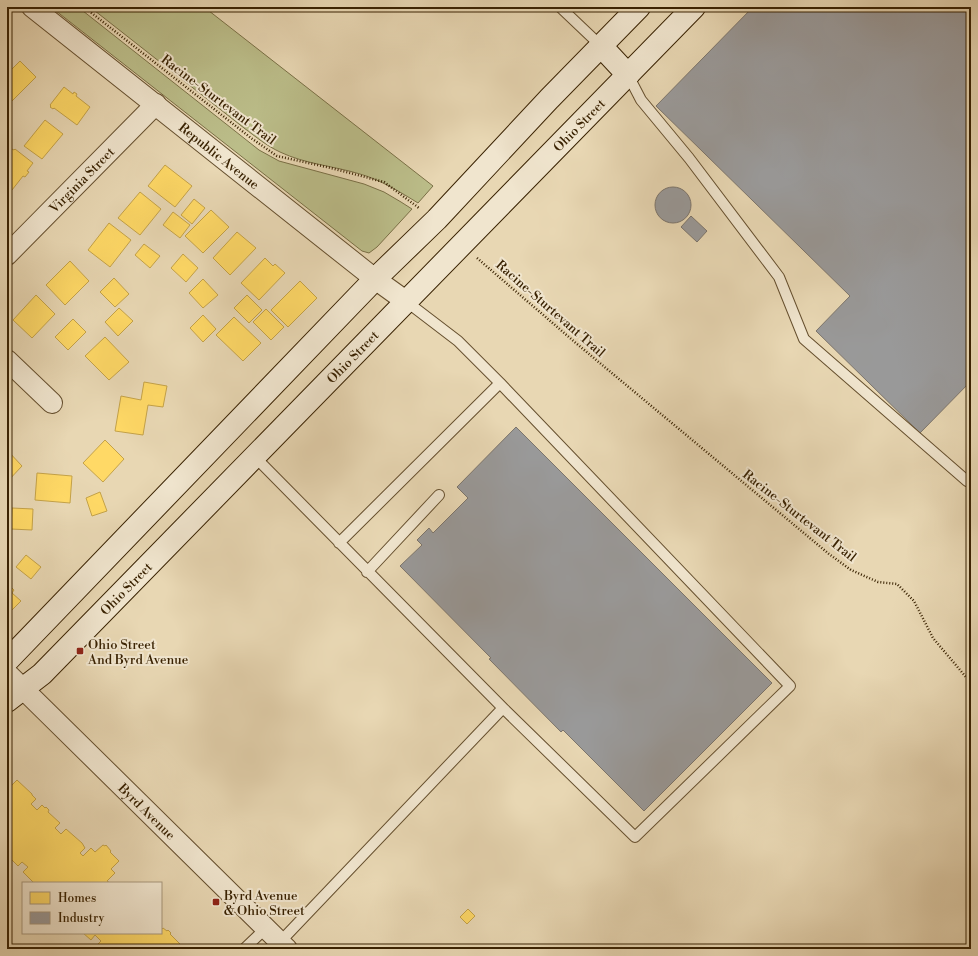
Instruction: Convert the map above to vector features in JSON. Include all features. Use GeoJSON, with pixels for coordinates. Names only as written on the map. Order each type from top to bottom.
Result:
{"type":"FeatureCollection","features":[{"type":"Feature","properties":{"kind":"street","name":"Republic Avenue"},"geometry":{"type":"LineString","coordinates":[[32,7],[375,279],[407,302]]}},
{"type":"Feature","properties":{"kind":"street"},"geometry":{"type":"LineString","coordinates":[[7,661],[375,279],[437,219],[549,99],[639,7]]}},
{"type":"Feature","properties":{"kind":"street","name":"Ohio Street"},"geometry":{"type":"LineString","coordinates":[[15,694],[42,674],[694,7]]}},
{"type":"Feature","properties":{"kind":"street"},"geometry":{"type":"LineString","coordinates":[[601,46],[628,75]]}},
{"type":"Feature","properties":{"kind":"street","name":"Virginia Street"},"geometry":{"type":"LineString","coordinates":[[7,255],[156,104]]}},
{"type":"Feature","properties":{"kind":"street"},"geometry":{"type":"LineString","coordinates":[[7,360],[52,403]]}},
{"type":"Feature","properties":{"kind":"street","name":"Byrd Avenue"},"geometry":{"type":"LineString","coordinates":[[7,673],[15,694],[284,945]]}},
{"type":"Feature","properties":{"kind":"lane"},"geometry":{"type":"LineString","coordinates":[[560,7],[601,46]]}},
{"type":"Feature","properties":{"kind":"lane"},"geometry":{"type":"LineString","coordinates":[[628,75],[642,100],[689,158],[779,278],[804,339],[967,481],[971,478]]}},
{"type":"Feature","properties":{"kind":"lane"},"geometry":{"type":"LineString","coordinates":[[255,457],[503,708],[635,837],[790,686],[500,383],[458,341],[407,302]]}},
{"type":"Feature","properties":{"kind":"lane"},"geometry":{"type":"LineString","coordinates":[[339,542],[500,383]]}},
{"type":"Feature","properties":{"kind":"lane"},"geometry":{"type":"LineString","coordinates":[[368,572],[439,495]]}},
{"type":"Feature","properties":{"kind":"lane"},"geometry":{"type":"LineString","coordinates":[[284,945],[503,708]]}},
{"type":"Feature","properties":{"kind":"lane"},"geometry":{"type":"LineString","coordinates":[[244,949],[266,928]]}},
{"type":"Feature","properties":{"kind":"path","name":"Racine-Sturtevant Trail"},"geometry":{"type":"LineString","coordinates":[[84,7],[251,138],[277,156],[384,182],[410,203],[437,219]]}},
{"type":"Feature","properties":{"kind":"path","name":"Racine-Sturtevant Trail"},"geometry":{"type":"LineString","coordinates":[[460,248],[478,258],[620,380],[829,554],[851,570],[878,582],[897,584],[914,601],[933,638],[971,683]]}},
{"type":"Feature","properties":{"kind":"green space"},"geometry":{"type":"Polygon","coordinates":[[[51,7],[78,7],[259,150],[279,161],[364,184],[384,192],[412,209],[377,247],[369,253],[362,251],[51,7]]]}},
{"type":"Feature","properties":{"kind":"green space"},"geometry":{"type":"Polygon","coordinates":[[[90,7],[204,7],[433,186],[418,203],[390,187],[368,177],[350,171],[309,162],[275,150],[244,128],[90,7]]]}},
{"type":"Feature","properties":{"kind":"building: Homes"},"geometry":{"type":"Polygon","coordinates":[[[20,61],[36,77],[12,101],[7,96],[7,74],[20,61]]]}},
{"type":"Feature","properties":{"kind":"building: Homes"},"geometry":{"type":"Polygon","coordinates":[[[64,87],[73,94],[74,92],[77,94],[76,96],[90,107],[77,125],[54,108],[53,109],[50,107],[64,87]]]}},
{"type":"Feature","properties":{"kind":"building: Homes"},"geometry":{"type":"Polygon","coordinates":[[[45,120],[63,134],[42,159],[24,146],[45,120]]]}},
{"type":"Feature","properties":{"kind":"building: Homes"},"geometry":{"type":"Polygon","coordinates":[[[12,149],[15,149],[33,163],[27,171],[29,172],[25,177],[23,176],[12,190],[7,185],[7,159],[12,153],[10,152],[12,149]]]}},
{"type":"Feature","properties":{"kind":"building: Homes"},"geometry":{"type":"Polygon","coordinates":[[[165,165],[192,186],[175,207],[148,186],[165,165]]]}},
{"type":"Feature","properties":{"kind":"building: Homes"},"geometry":{"type":"Polygon","coordinates":[[[140,192],[161,209],[140,235],[118,218],[140,192]]]}},
{"type":"Feature","properties":{"kind":"building: Homes"},"geometry":{"type":"Polygon","coordinates":[[[194,199],[205,208],[192,224],[181,215],[194,199]]]}},
{"type":"Feature","properties":{"kind":"building: Homes"},"geometry":{"type":"Polygon","coordinates":[[[211,210],[229,227],[203,253],[185,236],[211,210]]]}},
{"type":"Feature","properties":{"kind":"building: Homes"},"geometry":{"type":"Polygon","coordinates":[[[173,212],[190,225],[180,238],[163,225],[173,212]]]}},
{"type":"Feature","properties":{"kind":"building: Homes"},"geometry":{"type":"Polygon","coordinates":[[[109,223],[131,240],[110,267],[88,250],[109,223]]]}},
{"type":"Feature","properties":{"kind":"building: Homes"},"geometry":{"type":"Polygon","coordinates":[[[237,232],[256,248],[230,275],[213,258],[237,232]]]}},
{"type":"Feature","properties":{"kind":"building: Homes"},"geometry":{"type":"Polygon","coordinates":[[[144,244],[160,256],[150,268],[135,255],[144,244]]]}},
{"type":"Feature","properties":{"kind":"building: Homes"},"geometry":{"type":"Polygon","coordinates":[[[183,254],[198,268],[186,282],[171,268],[183,254]]]}},
{"type":"Feature","properties":{"kind":"building: Homes"},"geometry":{"type":"Polygon","coordinates":[[[265,258],[273,266],[275,264],[285,273],[259,300],[241,283],[265,258]]]}},
{"type":"Feature","properties":{"kind":"building: Homes"},"geometry":{"type":"Polygon","coordinates":[[[70,261],[89,281],[65,305],[46,285],[70,261]]]}},
{"type":"Feature","properties":{"kind":"building: Homes"},"geometry":{"type":"Polygon","coordinates":[[[114,278],[129,294],[115,307],[100,292],[114,278]]]}},
{"type":"Feature","properties":{"kind":"building: Homes"},"geometry":{"type":"Polygon","coordinates":[[[203,279],[218,295],[203,308],[189,293],[203,279]]]}},
{"type":"Feature","properties":{"kind":"building: Homes"},"geometry":{"type":"Polygon","coordinates":[[[300,281],[317,298],[288,327],[271,310],[300,281]]]}},
{"type":"Feature","properties":{"kind":"building: Homes"},"geometry":{"type":"Polygon","coordinates":[[[36,295],[55,314],[32,338],[13,320],[36,295]]]}},
{"type":"Feature","properties":{"kind":"building: Homes"},"geometry":{"type":"Polygon","coordinates":[[[247,295],[262,310],[249,323],[234,308],[247,295]]]}},
{"type":"Feature","properties":{"kind":"building: Homes"},"geometry":{"type":"Polygon","coordinates":[[[119,308],[133,321],[118,336],[105,322],[119,308]]]}},
{"type":"Feature","properties":{"kind":"building: Homes"},"geometry":{"type":"Polygon","coordinates":[[[266,309],[284,327],[271,340],[253,322],[266,309]]]}},
{"type":"Feature","properties":{"kind":"building: Homes"},"geometry":{"type":"Polygon","coordinates":[[[203,315],[216,329],[203,342],[190,328],[203,315]]]}},
{"type":"Feature","properties":{"kind":"building: Homes"},"geometry":{"type":"Polygon","coordinates":[[[234,317],[261,343],[243,361],[216,335],[234,317]]]}},
{"type":"Feature","properties":{"kind":"building: Homes"},"geometry":{"type":"Polygon","coordinates":[[[73,319],[86,332],[68,350],[55,337],[73,319]]]}},
{"type":"Feature","properties":{"kind":"building: Homes"},"geometry":{"type":"Polygon","coordinates":[[[105,337],[129,362],[109,380],[85,356],[105,337]]]}},
{"type":"Feature","properties":{"kind":"building: Homes"},"geometry":{"type":"Polygon","coordinates":[[[144,382],[167,386],[163,407],[148,405],[143,435],[115,431],[121,396],[141,400],[144,382]]]}},
{"type":"Feature","properties":{"kind":"building: Homes"},"geometry":{"type":"Polygon","coordinates":[[[105,440],[124,459],[103,482],[83,463],[105,440]]]}},
{"type":"Feature","properties":{"kind":"building: Homes"},"geometry":{"type":"Polygon","coordinates":[[[7,450],[22,466],[7,482],[7,450]]]}},
{"type":"Feature","properties":{"kind":"building: Homes"},"geometry":{"type":"Polygon","coordinates":[[[37,473],[72,476],[70,503],[35,500],[37,473]]]}},
{"type":"Feature","properties":{"kind":"building: Homes"},"geometry":{"type":"Polygon","coordinates":[[[100,492],[107,511],[92,516],[86,498],[100,492]]]}},
{"type":"Feature","properties":{"kind":"building: Homes"},"geometry":{"type":"Polygon","coordinates":[[[12,508],[33,509],[32,530],[11,529],[12,508]]]}},
{"type":"Feature","properties":{"kind":"building: Homes"},"geometry":{"type":"Polygon","coordinates":[[[26,555],[41,567],[31,579],[16,567],[26,555]]]}},
{"type":"Feature","properties":{"kind":"building: Homes"},"geometry":{"type":"Polygon","coordinates":[[[7,588],[9,590],[12,588],[14,590],[12,593],[21,601],[7,615],[7,588]]]}},
{"type":"Feature","properties":{"kind":"building: Homes"},"geometry":{"type":"Polygon","coordinates":[[[17,780],[36,799],[31,804],[37,810],[42,805],[45,808],[46,807],[49,810],[48,812],[60,823],[55,828],[61,834],[66,829],[82,843],[85,848],[80,853],[83,856],[91,848],[95,852],[103,845],[106,845],[111,851],[110,852],[119,861],[111,869],[115,873],[107,881],[108,882],[33,882],[23,872],[28,867],[22,862],[18,866],[7,855],[7,784],[9,782],[12,785],[17,780]]]}},
{"type":"Feature","properties":{"kind":"building: Homes"},"geometry":{"type":"Polygon","coordinates":[[[468,909],[475,916],[467,924],[460,917],[468,909]]]}},
{"type":"Feature","properties":{"kind":"building: Homes"},"geometry":{"type":"Polygon","coordinates":[[[162,929],[168,930],[171,933],[170,934],[182,946],[179,949],[100,949],[96,946],[101,941],[95,935],[91,940],[84,934],[162,934],[162,929]]]}},
{"type":"Feature","properties":{"kind":"building: Industry"},"geometry":{"type":"Polygon","coordinates":[[[753,7],[971,7],[971,381],[920,433],[816,331],[850,296],[656,106],[753,7]]]}},
{"type":"Feature","properties":{"kind":"building: Industry"},"geometry":{"type":"Polygon","coordinates":[[[676,187],[686,192],[690,198],[690,212],[686,218],[680,222],[670,223],[660,218],[656,212],[655,202],[660,192],[666,188],[676,187]]]}},
{"type":"Feature","properties":{"kind":"building: Industry"},"geometry":{"type":"Polygon","coordinates":[[[691,216],[707,231],[697,242],[681,227],[691,216]]]}},
{"type":"Feature","properties":{"kind":"building: Industry"},"geometry":{"type":"Polygon","coordinates":[[[516,427],[772,683],[644,811],[563,730],[561,732],[489,659],[491,658],[400,566],[422,545],[417,540],[429,528],[433,533],[468,498],[457,487],[516,427]]]}},
{"type":"Feature","properties":{"kind":"place","name":"Ohio Street And Byrd Avenue"},"geometry":{"type":"Point","coordinates":[80,651]}},
{"type":"Feature","properties":{"kind":"place","name":"Byrd Avenue & Ohio Street"},"geometry":{"type":"Point","coordinates":[216,902]}}]}
